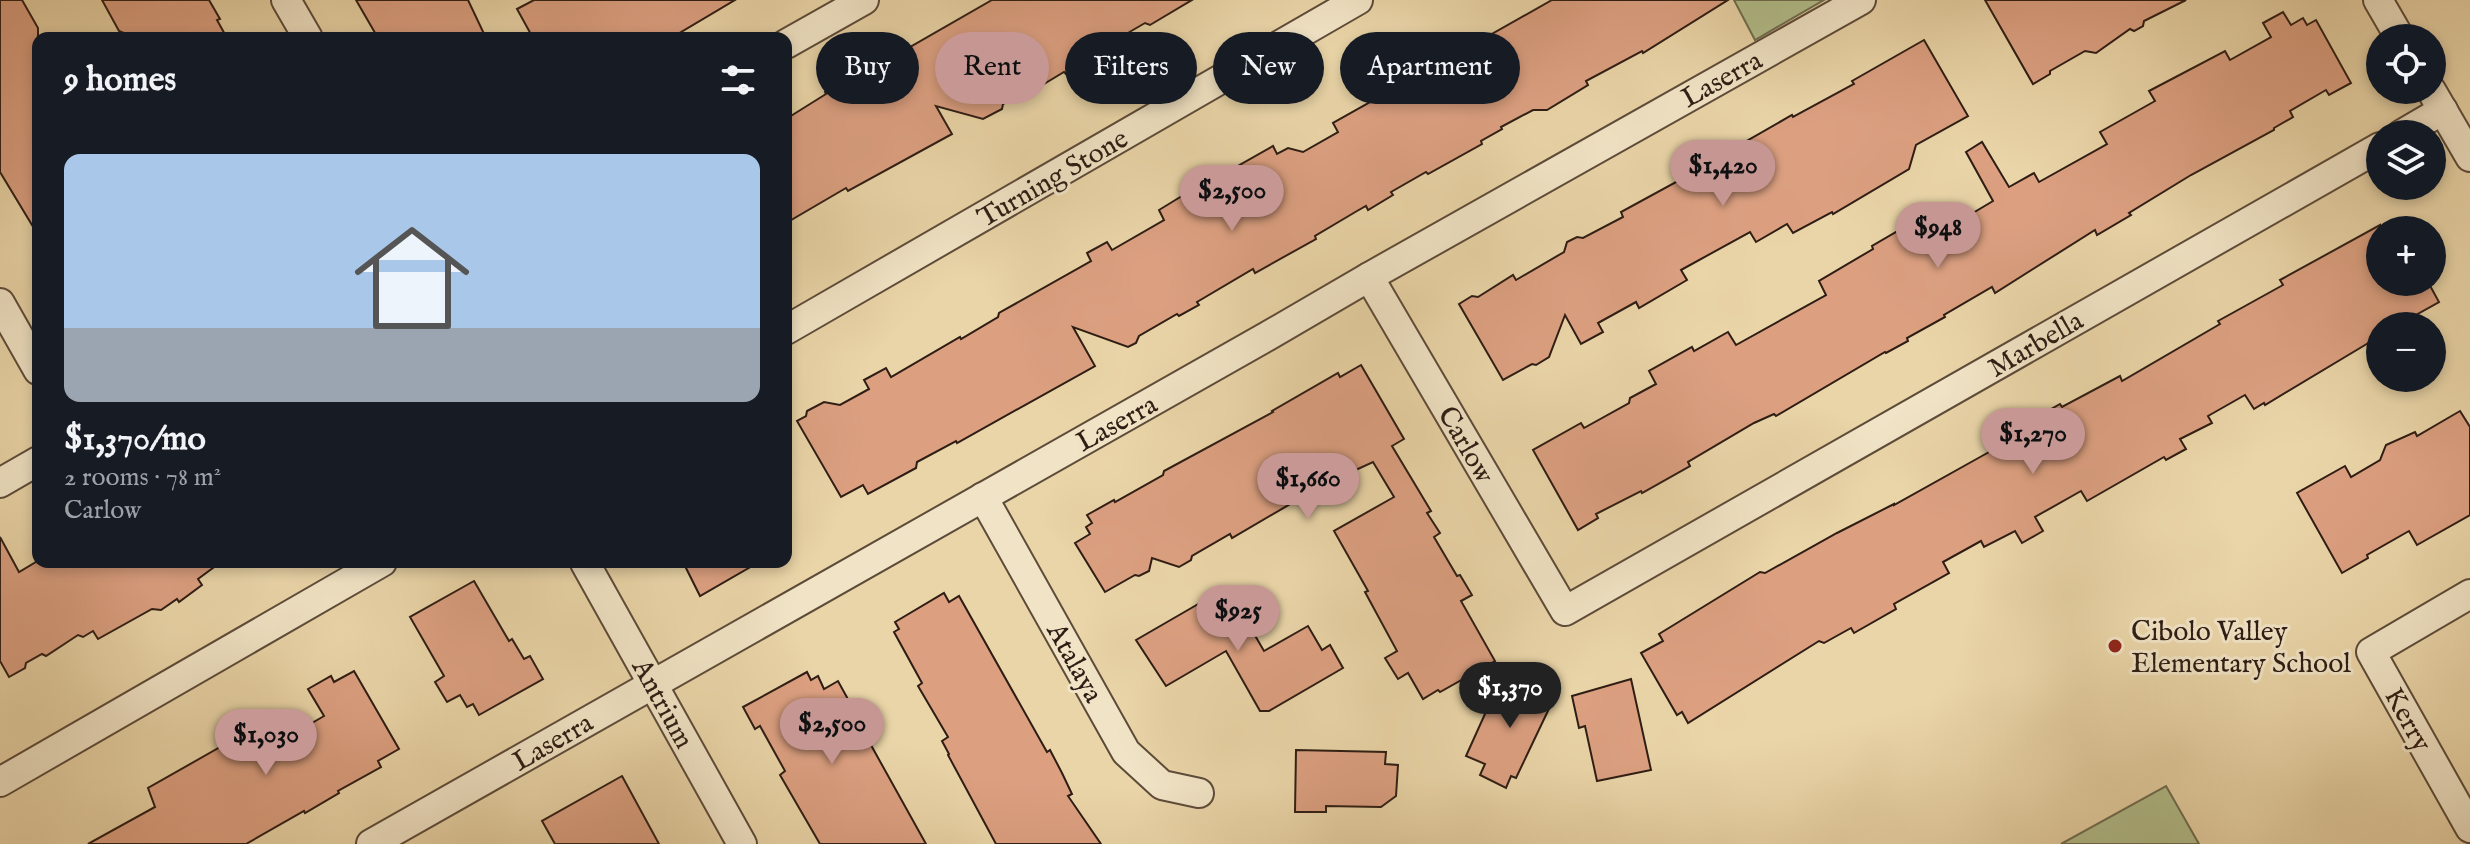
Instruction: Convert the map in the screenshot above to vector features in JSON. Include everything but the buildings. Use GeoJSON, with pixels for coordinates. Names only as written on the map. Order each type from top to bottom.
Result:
{"type":"FeatureCollection","features":[{"type":"Feature","properties":{"kind":"street"},"geometry":{"type":"LineString","coordinates":[[286,0],[305,32]]}},
{"type":"Feature","properties":{"kind":"street"},"geometry":{"type":"LineString","coordinates":[[792,41],[864,0]]}},
{"type":"Feature","properties":{"kind":"street","name":"Turning Stone"},"geometry":{"type":"LineString","coordinates":[[792,327],[1358,0]]}},
{"type":"Feature","properties":{"kind":"street","name":"Laserra"},"geometry":{"type":"LineString","coordinates":[[371,844],[1369,277],[1820,10],[1861,0]]}},
{"type":"Feature","properties":{"kind":"street"},"geometry":{"type":"LineString","coordinates":[[2378,0],[2392,24]]}},
{"type":"Feature","properties":{"kind":"street"},"geometry":{"type":"LineString","coordinates":[[2416,120],[2433,104]]}},
{"type":"Feature","properties":{"kind":"street"},"geometry":{"type":"LineString","coordinates":[[2439,104],[2470,157]]}},
{"type":"Feature","properties":{"kind":"street","name":"Marbella"},"geometry":{"type":"LineString","coordinates":[[1565,611],[2366,155]]}},
{"type":"Feature","properties":{"kind":"street","name":"Carlow"},"geometry":{"type":"LineString","coordinates":[[1369,277],[1565,611]]}},
{"type":"Feature","properties":{"kind":"street"},"geometry":{"type":"LineString","coordinates":[[0,303],[32,359]]}},
{"type":"Feature","properties":{"kind":"street"},"geometry":{"type":"LineString","coordinates":[[0,483],[32,464]]}},
{"type":"Feature","properties":{"kind":"street","name":"Atalaya"},"geometry":{"type":"LineString","coordinates":[[983,497],[1126,752],[1162,785],[1199,793]]}},
{"type":"Feature","properties":{"kind":"street"},"geometry":{"type":"LineString","coordinates":[[0,782],[372,568]]}},
{"type":"Feature","properties":{"kind":"street","name":"Antrium"},"geometry":{"type":"LineString","coordinates":[[588,568],[742,844]]}},
{"type":"Feature","properties":{"kind":"street","name":"Kerry"},"geometry":{"type":"LineString","coordinates":[[2470,594],[2371,652],[2470,828]]}},
{"type":"Feature","properties":{"kind":"green space"},"geometry":{"type":"Polygon","coordinates":[[[1734,0],[1824,0],[1755,40],[1734,0]]]}},
{"type":"Feature","properties":{"kind":"green space"},"geometry":{"type":"Polygon","coordinates":[[[2166,786],[2199,844],[2061,844],[2166,786]]]}},
{"type":"Feature","properties":{"kind":"place","name":"Cibolo Valley Elementary School"},"geometry":{"type":"Point","coordinates":[2115,646]}}]}
